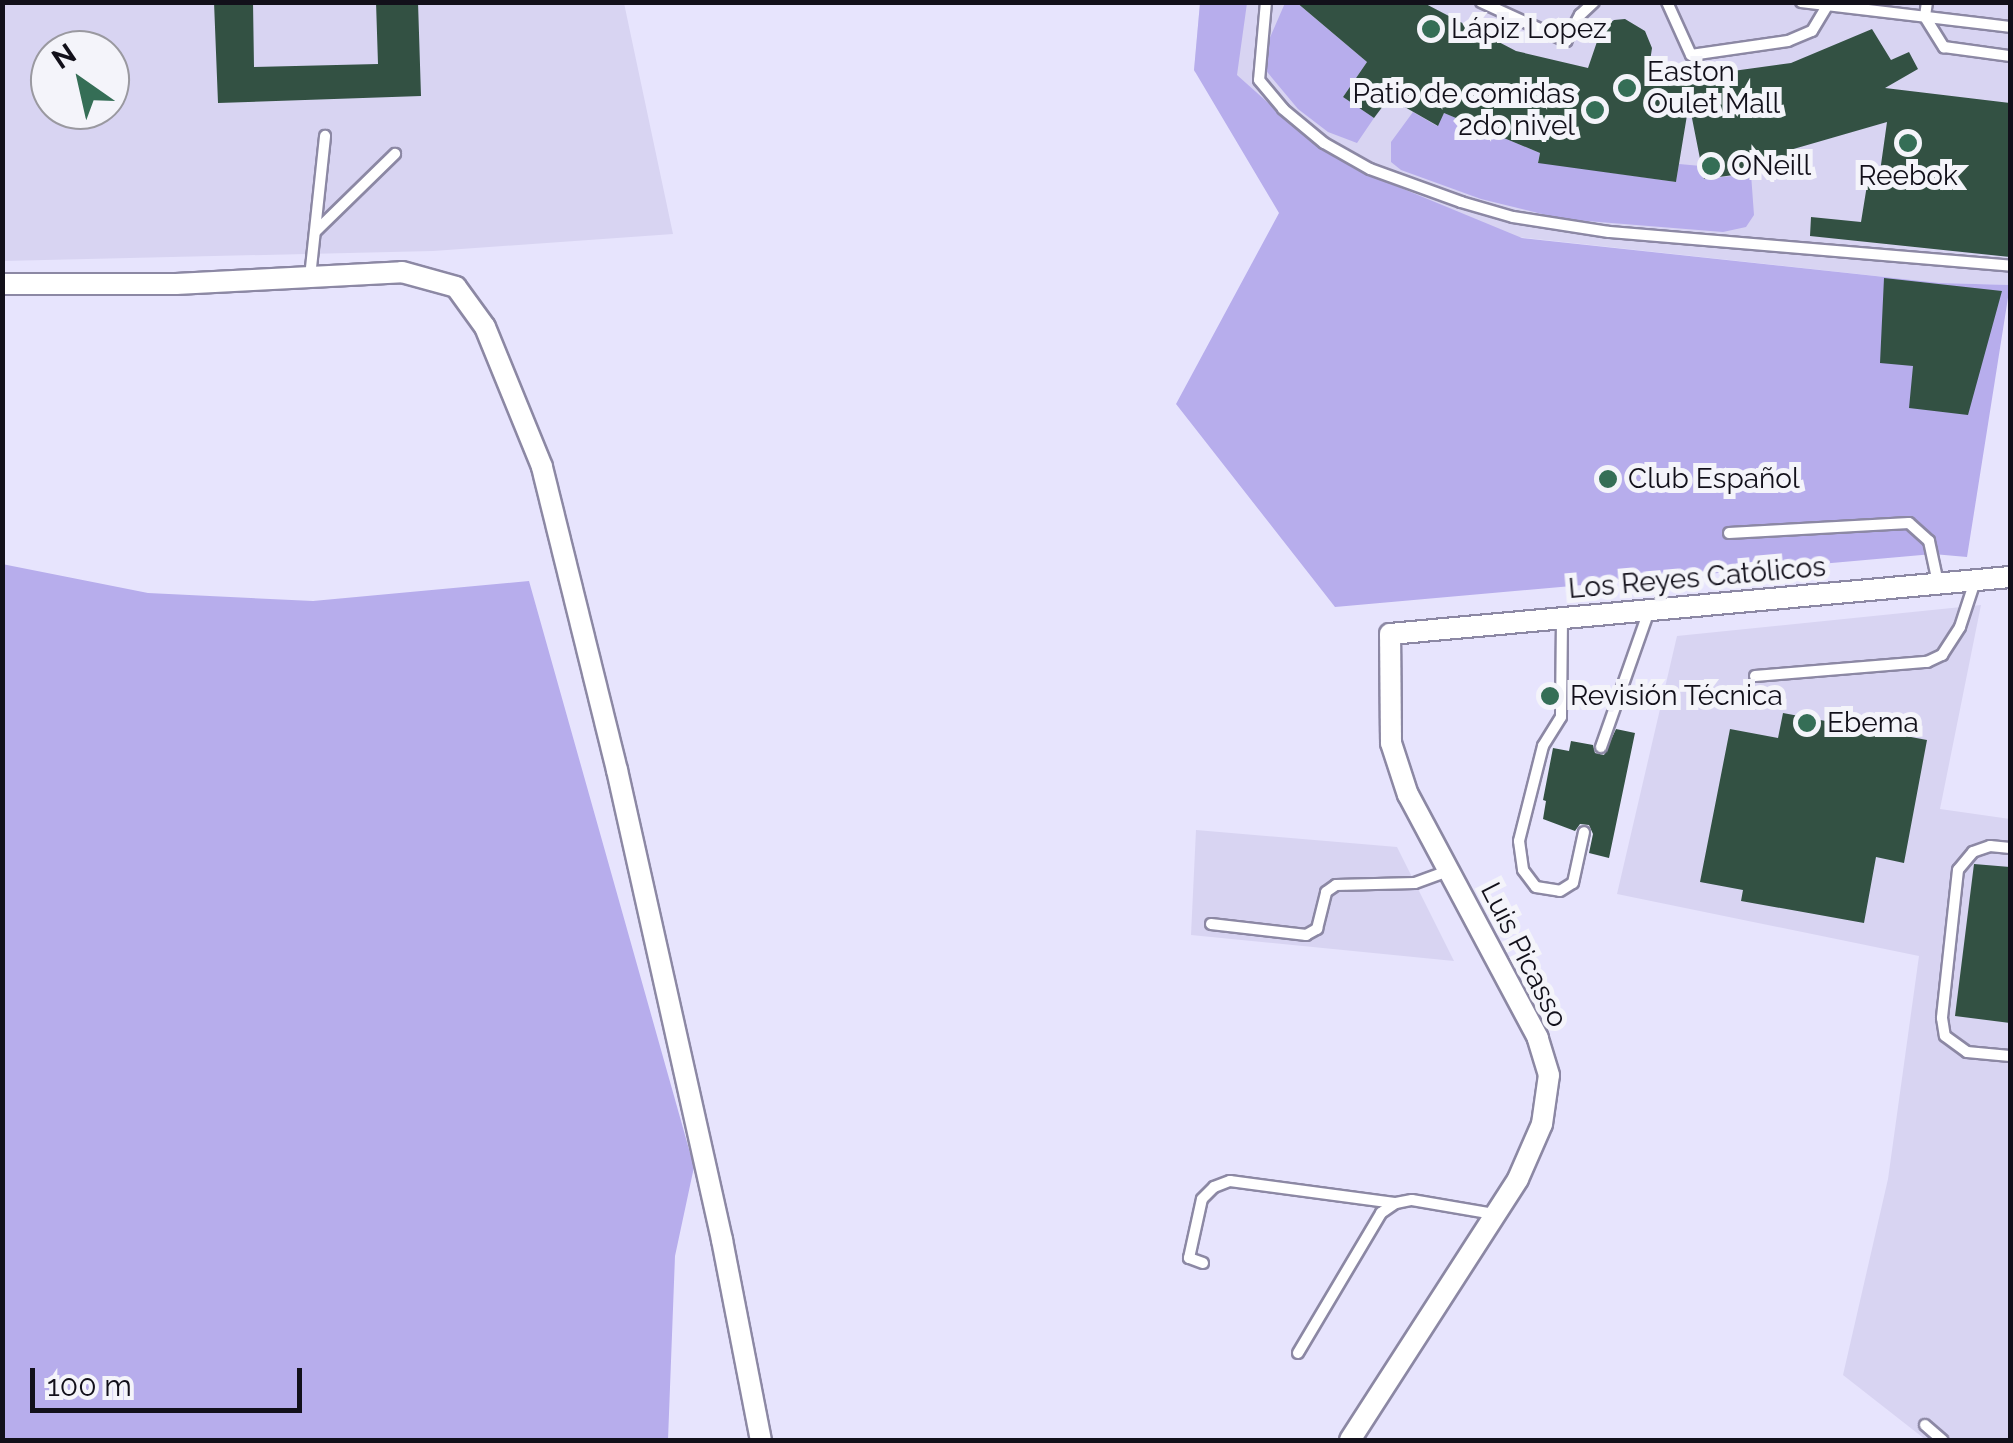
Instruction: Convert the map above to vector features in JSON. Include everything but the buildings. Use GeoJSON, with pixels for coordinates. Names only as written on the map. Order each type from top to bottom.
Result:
{"type":"FeatureCollection","features":[{"type":"Feature","properties":{"kind":"street"},"geometry":{"type":"LineString","coordinates":[[2,284],[176,284],[402,272],[456,287],[485,327],[542,467],[621,785],[722,1240],[761,1440]]}},
{"type":"Feature","properties":{"kind":"street","name":"Los Reyes Católicos"},"geometry":{"type":"LineString","coordinates":[[1390,634],[2010,577]]}},
{"type":"Feature","properties":{"kind":"street","name":"Luis Picasso"},"geometry":{"type":"LineString","coordinates":[[1350,1440],[1518,1179],[1542,1124],[1548,1075],[1538,1038],[1408,795],[1391,743],[1390,634]]}},
{"type":"Feature","properties":{"kind":"lane"},"geometry":{"type":"LineString","coordinates":[[1266,2],[1259,80],[1282,109],[1324,143],[1370,169],[1461,202],[1514,216],[1609,232],[2010,266]]}},
{"type":"Feature","properties":{"kind":"lane"},"geometry":{"type":"LineString","coordinates":[[1481,2],[1566,41],[1580,15],[1594,2]]}},
{"type":"Feature","properties":{"kind":"lane"},"geometry":{"type":"LineString","coordinates":[[1667,2],[1691,56],[1788,41],[1812,32],[1828,6]]}},
{"type":"Feature","properties":{"kind":"lane"},"geometry":{"type":"LineString","coordinates":[[1800,2],[1904,8],[1925,17],[2010,27]]}},
{"type":"Feature","properties":{"kind":"lane"},"geometry":{"type":"LineString","coordinates":[[1927,2],[1925,17],[1944,47],[2010,56]]}},
{"type":"Feature","properties":{"kind":"lane"},"geometry":{"type":"LineString","coordinates":[[310,276],[325,136]]}},
{"type":"Feature","properties":{"kind":"lane"},"geometry":{"type":"LineString","coordinates":[[314,233],[395,154]]}},
{"type":"Feature","properties":{"kind":"lane"},"geometry":{"type":"LineString","coordinates":[[1730,533],[1908,523],[1929,541],[1938,584]]}},
{"type":"Feature","properties":{"kind":"lane"},"geometry":{"type":"LineString","coordinates":[[1756,676],[1927,662],[1942,655],[1960,626],[1975,580]]}},
{"type":"Feature","properties":{"kind":"lane"},"geometry":{"type":"LineString","coordinates":[[1601,747],[1650,610]]}},
{"type":"Feature","properties":{"kind":"lane"},"geometry":{"type":"LineString","coordinates":[[1562,618],[1562,717],[1543,746],[1519,842],[1522,870],[1536,887],[1560,892],[1573,883],[1584,832]]}},
{"type":"Feature","properties":{"kind":"lane"},"geometry":{"type":"LineString","coordinates":[[2010,848],[1990,846],[1974,852],[1958,870],[1942,1018],[1945,1036],[1967,1052],[2010,1056]]}},
{"type":"Feature","properties":{"kind":"lane"},"geometry":{"type":"LineString","coordinates":[[1211,924],[1306,935],[1317,929],[1326,892],[1336,884],[1415,882],[1449,870]]}},
{"type":"Feature","properties":{"kind":"lane"},"geometry":{"type":"LineString","coordinates":[[1203,1263],[1190,1258],[1202,1198],[1214,1187],[1230,1181],[1396,1203],[1412,1200],[1495,1214]]}},
{"type":"Feature","properties":{"kind":"lane"},"geometry":{"type":"LineString","coordinates":[[1298,1354],[1381,1213],[1396,1203]]}},
{"type":"Feature","properties":{"kind":"lane"},"geometry":{"type":"LineString","coordinates":[[1925,1425],[1942,1440]]}},
{"type":"Feature","properties":{"kind":"shaded area"},"geometry":{"type":"Polygon","coordinates":[[[2,3],[624,3],[673,234],[433,251],[3,261],[2,3]]]}},
{"type":"Feature","properties":{"kind":"shaded area"},"geometry":{"type":"Polygon","coordinates":[[[1200,3],[2010,3],[2010,285],[1940,283],[1371,221],[1194,71],[1200,3]]]}},
{"type":"Feature","properties":{"kind":"shaded area","name":"Club Español"},"geometry":{"type":"Polygon","coordinates":[[[1200,3],[1247,3],[1237,75],[1303,134],[1355,169],[1522,238],[1940,283],[2010,285],[1967,557],[1933,554],[1335,607],[1176,404],[1279,213],[1194,70],[1200,3]]]}},
{"type":"Feature","properties":{"kind":"shaded area"},"geometry":{"type":"Polygon","coordinates":[[[1285,3],[1297,3],[1367,62],[1343,97],[1374,118],[1357,143],[1328,132],[1298,109],[1263,67],[1268,42],[1285,3]]]}},
{"type":"Feature","properties":{"kind":"shaded area"},"geometry":{"type":"Polygon","coordinates":[[[1413,112],[1437,126],[1444,113],[1540,153],[1538,162],[1676,182],[1679,164],[1701,166],[1704,179],[1751,174],[1754,215],[1746,227],[1723,232],[1562,219],[1481,199],[1401,170],[1391,162],[1391,142],[1413,112]]]}},
{"type":"Feature","properties":{"kind":"shaded area"},"geometry":{"type":"Polygon","coordinates":[[[2,564],[148,593],[313,601],[529,581],[694,1167],[675,1256],[668,1440],[3,1440],[2,564]]]}},
{"type":"Feature","properties":{"kind":"shaded area"},"geometry":{"type":"Polygon","coordinates":[[[1981,605],[1940,809],[2010,819],[2010,1440],[1926,1440],[1843,1375],[1888,1179],[1919,956],[1617,894],[1677,636],[1981,605]]]}},
{"type":"Feature","properties":{"kind":"shaded area"},"geometry":{"type":"Polygon","coordinates":[[[1196,830],[1397,847],[1454,961],[1191,935],[1196,830]]]}},
{"type":"Feature","properties":{"kind":"place","name":"Lápiz Lopez"},"geometry":{"type":"Point","coordinates":[1431,29]}},
{"type":"Feature","properties":{"kind":"place","name":"Easton Oulet Mall"},"geometry":{"type":"Point","coordinates":[1627,88]}},
{"type":"Feature","properties":{"kind":"place","name":"Patio de comidas 2do nivel"},"geometry":{"type":"Point","coordinates":[1595,110]}},
{"type":"Feature","properties":{"kind":"place","name":"Reebok"},"geometry":{"type":"Point","coordinates":[1908,143]}},
{"type":"Feature","properties":{"kind":"place","name":"ONeill"},"geometry":{"type":"Point","coordinates":[1711,166]}},
{"type":"Feature","properties":{"kind":"place","name":"Club Español"},"geometry":{"type":"Point","coordinates":[1608,479]}},
{"type":"Feature","properties":{"kind":"place","name":"Revisión Técnica"},"geometry":{"type":"Point","coordinates":[1550,696]}},
{"type":"Feature","properties":{"kind":"place","name":"Ebema"},"geometry":{"type":"Point","coordinates":[1807,723]}}]}
